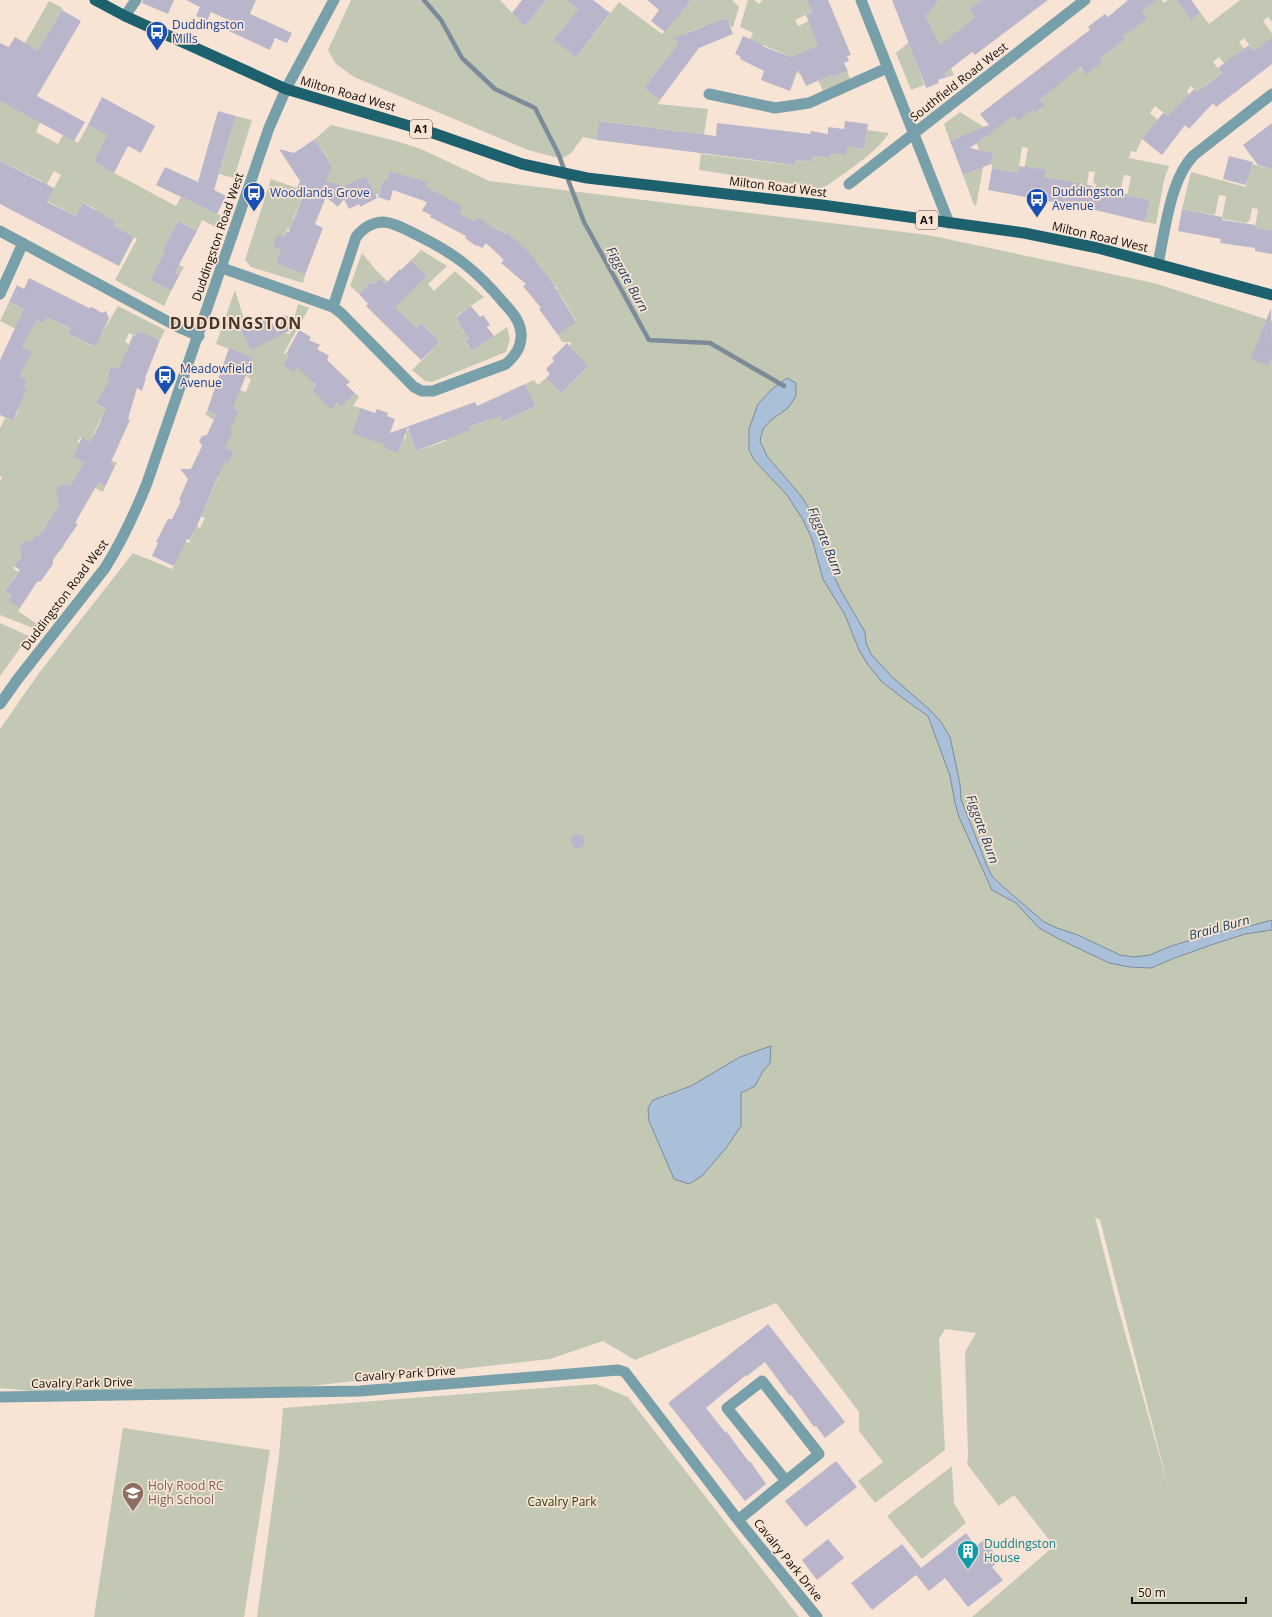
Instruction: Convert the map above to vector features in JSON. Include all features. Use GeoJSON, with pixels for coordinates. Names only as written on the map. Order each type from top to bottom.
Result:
{"type":"FeatureCollection","features":[{"type":"Feature","properties":{"kind":"main road","name":"A1"},"geometry":{"type":"LineString","coordinates":[[95,0],[125,16],[286,90]]}},
{"type":"Feature","properties":{"kind":"main road","name":"Milton Road West"},"geometry":{"type":"LineString","coordinates":[[286,90],[433,133],[522,164],[555,172],[577,176],[822,205],[1024,233],[1098,248],[1272,295]]}},
{"type":"Feature","properties":{"kind":"street"},"geometry":{"type":"LineString","coordinates":[[125,16],[136,0]]}},
{"type":"Feature","properties":{"kind":"street","name":"Duddingston Road West"},"geometry":{"type":"LineString","coordinates":[[0,704],[17,680],[105,568],[124,535],[147,483],[199,336],[269,128],[286,90],[334,0]]}},
{"type":"Feature","properties":{"kind":"street"},"geometry":{"type":"LineString","coordinates":[[861,0],[950,223]]}},
{"type":"Feature","properties":{"kind":"street","name":"Southfield Road West"},"geometry":{"type":"LineString","coordinates":[[849,184],[1085,0]]}},
{"type":"Feature","properties":{"kind":"street"},"geometry":{"type":"LineString","coordinates":[[709,94],[775,108],[809,103],[887,68]]}},
{"type":"Feature","properties":{"kind":"street"},"geometry":{"type":"LineString","coordinates":[[1158,264],[1175,188],[1186,162],[1194,154],[1272,94]]}},
{"type":"Feature","properties":{"kind":"street"},"geometry":{"type":"LineString","coordinates":[[222,268],[333,307],[341,313],[414,387],[422,391],[433,391],[506,364],[513,358],[520,347],[521,332],[517,319],[484,280],[463,262],[443,248],[393,224],[383,222],[373,224],[362,229],[356,237],[333,307]]}},
{"type":"Feature","properties":{"kind":"street"},"geometry":{"type":"LineString","coordinates":[[0,231],[199,336]]}},
{"type":"Feature","properties":{"kind":"street"},"geometry":{"type":"LineString","coordinates":[[0,294],[23,243]]}},
{"type":"Feature","properties":{"kind":"street","name":"Cavalry Park Drive"},"geometry":{"type":"LineString","coordinates":[[0,1397],[360,1390],[618,1370],[625,1372],[738,1520],[817,1617]]}},
{"type":"Feature","properties":{"kind":"street","name":"Cavalry Park Drive"},"geometry":{"type":"LineString","coordinates":[[738,1520],[786,1481],[819,1454],[762,1381],[727,1408],[786,1481]]}},
{"type":"Feature","properties":{"kind":"green space"},"geometry":{"type":"Polygon","coordinates":[[[351,0],[500,0],[525,27],[546,0],[570,0],[578,9],[576,57],[619,2],[662,34],[691,0],[732,0],[739,7],[733,27],[731,27],[727,18],[705,29],[704,26],[686,33],[692,51],[679,42],[644,88],[660,100],[658,104],[708,109],[701,154],[698,153],[701,134],[600,121],[597,140],[583,137],[571,153],[562,159],[528,150],[354,77],[336,64],[328,50],[351,0]]]}},
{"type":"Feature","properties":{"kind":"green space"},"geometry":{"type":"Polygon","coordinates":[[[748,0],[754,0],[759,4],[763,0],[807,0],[812,12],[795,20],[798,26],[809,21],[818,45],[800,53],[803,59],[829,69],[832,77],[847,71],[850,79],[823,91],[813,69],[801,74],[797,73],[798,70],[784,65],[787,55],[750,40],[753,33],[740,27],[748,0]]]}},
{"type":"Feature","properties":{"kind":"green space"},"geometry":{"type":"Polygon","coordinates":[[[939,0],[981,0],[969,9],[992,39],[965,25],[945,41],[946,57],[954,75],[947,77],[935,46],[913,53],[924,85],[911,90],[896,53],[929,25],[925,16],[939,0]]]}},
{"type":"Feature","properties":{"kind":"green space"},"geometry":{"type":"Polygon","coordinates":[[[1157,0],[1162,0],[1164,3],[1168,0],[1191,0],[1195,5],[1186,13],[1191,19],[1200,12],[1209,24],[1240,0],[1272,0],[1272,22],[1268,17],[1263,21],[1272,33],[1272,37],[1254,51],[1244,38],[1239,42],[1249,55],[1247,56],[1242,50],[1231,59],[1227,67],[1219,57],[1213,62],[1237,92],[1234,93],[1220,74],[1202,88],[1203,91],[1199,94],[1191,86],[1187,91],[1189,94],[1169,117],[1155,106],[1150,113],[1158,120],[1142,139],[1136,152],[1131,151],[1129,158],[1169,166],[1164,180],[1156,224],[1145,222],[1150,200],[1127,196],[1131,176],[1124,175],[1120,193],[1095,188],[1096,184],[1093,183],[1095,172],[1089,171],[1087,185],[1050,190],[1052,178],[1044,177],[1045,170],[1024,170],[1028,148],[1022,147],[1018,173],[992,168],[991,164],[993,153],[986,152],[976,206],[974,205],[963,175],[976,170],[981,154],[976,142],[983,139],[979,130],[950,141],[944,124],[960,112],[992,132],[1031,106],[1036,113],[1045,106],[1040,99],[1048,93],[1041,84],[1081,68],[1086,74],[1103,62],[1091,46],[1120,33],[1157,0]]]}},
{"type":"Feature","properties":{"kind":"green space"},"geometry":{"type":"Polygon","coordinates":[[[49,1],[63,8],[27,72],[20,40],[25,43],[49,1]]]}},
{"type":"Feature","properties":{"kind":"green space"},"geometry":{"type":"Polygon","coordinates":[[[0,101],[40,122],[36,132],[58,144],[63,135],[78,143],[88,125],[108,135],[94,162],[176,206],[181,197],[222,216],[218,228],[202,220],[197,231],[178,221],[163,249],[181,260],[179,265],[184,267],[180,274],[159,263],[150,280],[171,291],[164,306],[115,280],[137,239],[114,226],[116,222],[104,215],[87,224],[95,209],[84,203],[76,216],[47,201],[61,175],[54,171],[42,193],[37,191],[42,181],[0,161],[0,101]]]}},
{"type":"Feature","properties":{"kind":"green space"},"geometry":{"type":"Polygon","coordinates":[[[236,116],[252,120],[234,178],[219,174],[236,116]]]}},
{"type":"Feature","properties":{"kind":"green space"},"geometry":{"type":"Polygon","coordinates":[[[331,125],[396,141],[421,149],[489,181],[928,235],[1154,283],[1272,321],[1272,1617],[972,1617],[1054,1546],[1014,1495],[999,1506],[967,1464],[965,1352],[976,1333],[945,1329],[939,1339],[945,1450],[875,1503],[858,1481],[883,1462],[859,1431],[859,1412],[776,1303],[635,1360],[603,1341],[550,1359],[293,1388],[50,1393],[0,1388],[0,729],[39,673],[133,553],[172,569],[182,549],[176,537],[189,543],[197,526],[200,528],[205,518],[193,512],[204,510],[219,476],[213,473],[219,460],[228,464],[234,452],[225,447],[232,432],[205,414],[207,411],[228,420],[235,418],[238,411],[233,408],[238,395],[234,393],[236,389],[246,392],[251,379],[246,376],[253,358],[216,344],[235,290],[246,326],[241,329],[276,331],[290,334],[298,304],[309,308],[284,353],[289,355],[283,365],[294,371],[297,366],[316,378],[313,383],[316,385],[312,390],[331,408],[337,403],[341,407],[355,393],[359,397],[353,406],[361,408],[385,445],[385,448],[398,453],[404,438],[406,439],[406,431],[409,430],[416,451],[446,441],[444,437],[457,435],[470,430],[469,427],[499,415],[503,422],[536,406],[525,384],[534,380],[538,385],[546,378],[561,393],[589,366],[570,346],[571,342],[562,342],[558,335],[576,321],[560,294],[552,300],[549,296],[558,289],[538,264],[529,263],[515,275],[511,271],[506,234],[500,229],[498,231],[473,225],[389,171],[387,180],[384,179],[378,197],[378,194],[375,195],[366,176],[344,187],[344,199],[342,202],[332,194],[327,199],[311,193],[301,174],[330,170],[331,163],[315,139],[331,125]],[[1095,1217],[1117,1304],[1168,1486],[1100,1220],[1095,1217]]]}},
{"type":"Feature","properties":{"kind":"green space"},"geometry":{"type":"Polygon","coordinates":[[[867,130],[889,133],[878,147],[863,160],[831,183],[819,188],[699,170],[701,154],[794,165],[795,160],[811,162],[813,156],[830,158],[831,153],[847,146],[864,149],[867,130]]]}},
{"type":"Feature","properties":{"kind":"green space"},"geometry":{"type":"Polygon","coordinates":[[[1252,164],[1272,169],[1272,231],[1255,228],[1258,209],[1252,208],[1250,220],[1246,223],[1222,219],[1226,196],[1219,195],[1215,215],[1182,209],[1191,172],[1246,187],[1252,164]]]}},
{"type":"Feature","properties":{"kind":"green space"},"geometry":{"type":"Polygon","coordinates":[[[271,179],[305,191],[293,220],[297,232],[287,229],[284,237],[278,234],[281,250],[276,263],[305,275],[303,283],[251,267],[245,260],[271,179]]]}},
{"type":"Feature","properties":{"kind":"green space"},"geometry":{"type":"Polygon","coordinates":[[[421,250],[447,266],[428,284],[434,291],[455,271],[484,297],[456,316],[459,321],[457,323],[469,339],[465,342],[472,351],[507,327],[510,339],[506,352],[432,382],[425,381],[412,370],[440,342],[421,323],[416,328],[384,301],[393,293],[380,278],[373,285],[371,282],[359,294],[350,286],[362,253],[375,269],[404,298],[427,276],[411,260],[421,250]]]}},
{"type":"Feature","properties":{"kind":"green space"},"geometry":{"type":"Polygon","coordinates":[[[49,288],[53,290],[37,321],[43,324],[46,317],[67,327],[79,303],[82,304],[67,333],[94,347],[118,306],[165,330],[160,340],[156,338],[155,340],[140,334],[141,332],[137,331],[135,336],[129,333],[125,342],[129,344],[125,353],[150,363],[147,373],[126,361],[122,370],[111,366],[107,377],[114,380],[96,403],[107,410],[108,421],[101,418],[93,436],[99,439],[97,445],[81,437],[77,442],[117,463],[115,466],[77,448],[73,457],[84,463],[78,474],[105,487],[103,492],[75,478],[70,486],[64,484],[60,485],[56,491],[63,499],[42,531],[64,546],[60,551],[36,535],[30,544],[23,542],[20,547],[20,550],[23,553],[13,568],[18,572],[5,591],[12,596],[20,608],[18,611],[40,626],[38,630],[0,615],[0,481],[2,477],[0,476],[0,428],[5,418],[13,421],[19,410],[14,407],[19,404],[27,388],[24,386],[27,380],[20,376],[31,352],[22,348],[28,335],[0,321],[9,302],[18,307],[22,300],[39,308],[49,288]]]}},
{"type":"Feature","properties":{"kind":"green space"},"geometry":{"type":"Polygon","coordinates":[[[0,623],[29,636],[0,676],[0,623]]]}},
{"type":"Feature","properties":{"kind":"green space","name":"Cavalry Park"},"geometry":{"type":"Polygon","coordinates":[[[596,1384],[628,1397],[799,1617],[257,1617],[279,1456],[283,1408],[596,1384]]]}},
{"type":"Feature","properties":{"kind":"green space"},"geometry":{"type":"Polygon","coordinates":[[[123,1428],[270,1450],[244,1617],[94,1617],[123,1428]]]}},
{"type":"Feature","properties":{"kind":"green space"},"geometry":{"type":"Polygon","coordinates":[[[952,1466],[954,1503],[966,1523],[922,1559],[887,1516],[952,1466]]]}},
{"type":"Feature","properties":{"kind":"water"},"geometry":{"type":"Polygon","coordinates":[[[787,378],[796,383],[796,396],[788,408],[771,420],[763,429],[760,441],[767,456],[801,496],[812,513],[832,572],[841,591],[865,632],[866,643],[871,654],[892,677],[929,709],[941,722],[950,737],[960,784],[961,799],[992,876],[1044,922],[1078,935],[1120,955],[1134,957],[1150,955],[1171,946],[1222,931],[1239,929],[1272,920],[1272,930],[1245,934],[1172,959],[1151,968],[1130,967],[1109,963],[1039,928],[1016,903],[992,890],[959,817],[950,776],[928,716],[882,682],[868,665],[859,650],[845,615],[823,579],[812,539],[803,520],[787,495],[754,460],[749,450],[749,429],[758,404],[772,389],[787,378]]]}},
{"type":"Feature","properties":{"kind":"water"},"geometry":{"type":"Polygon","coordinates":[[[771,1046],[770,1063],[763,1071],[755,1086],[741,1093],[741,1126],[726,1148],[702,1176],[689,1184],[674,1179],[649,1121],[648,1108],[653,1100],[691,1086],[740,1057],[771,1046]]]}},
{"type":"Feature","properties":{"kind":"building"},"geometry":{"type":"Polygon","coordinates":[[[143,0],[174,0],[168,14],[142,3],[143,0]]]}},
{"type":"Feature","properties":{"kind":"building"},"geometry":{"type":"Polygon","coordinates":[[[186,0],[256,0],[250,14],[292,33],[287,43],[275,38],[270,50],[229,31],[233,22],[211,12],[207,21],[196,16],[200,7],[186,0]]]}},
{"type":"Feature","properties":{"kind":"building"},"geometry":{"type":"Polygon","coordinates":[[[522,0],[546,0],[525,27],[512,13],[522,0]]]}},
{"type":"Feature","properties":{"kind":"building"},"geometry":{"type":"Polygon","coordinates":[[[567,0],[593,0],[610,13],[576,57],[554,40],[578,9],[567,0]]]}},
{"type":"Feature","properties":{"kind":"building"},"geometry":{"type":"Polygon","coordinates":[[[647,0],[691,0],[665,32],[651,21],[659,10],[647,0]]]}},
{"type":"Feature","properties":{"kind":"building"},"geometry":{"type":"Polygon","coordinates":[[[807,0],[828,0],[851,55],[847,56],[849,61],[844,63],[848,71],[832,77],[831,75],[806,86],[798,69],[790,91],[761,80],[764,71],[740,59],[741,57],[735,54],[743,36],[763,45],[762,46],[791,57],[818,45],[806,15],[812,12],[807,0]]]}},
{"type":"Feature","properties":{"kind":"building"},"geometry":{"type":"Polygon","coordinates":[[[892,0],[939,0],[925,16],[940,45],[975,17],[969,9],[981,0],[1048,0],[975,55],[972,52],[945,73],[947,77],[938,80],[939,83],[926,88],[892,0]]]}},
{"type":"Feature","properties":{"kind":"building"},"geometry":{"type":"Polygon","coordinates":[[[1128,0],[1157,0],[1142,12],[1147,19],[1123,36],[1125,39],[1100,58],[1103,62],[1086,75],[1081,67],[1040,99],[1045,106],[1035,113],[1033,109],[1018,121],[1014,116],[970,148],[993,153],[991,164],[963,175],[950,141],[989,125],[980,114],[1090,30],[1088,27],[1097,20],[1105,14],[1108,17],[1128,0]]]}},
{"type":"Feature","properties":{"kind":"building"},"geometry":{"type":"Polygon","coordinates":[[[1177,0],[1191,0],[1200,12],[1191,20],[1177,0]]]}},
{"type":"Feature","properties":{"kind":"building"},"geometry":{"type":"Polygon","coordinates":[[[62,10],[81,21],[37,96],[85,122],[74,141],[0,101],[0,43],[9,47],[15,37],[38,51],[62,10]]]}},
{"type":"Feature","properties":{"kind":"building"},"geometry":{"type":"Polygon","coordinates":[[[727,18],[733,34],[699,48],[660,100],[644,88],[679,42],[673,38],[727,18]]]}},
{"type":"Feature","properties":{"kind":"building"},"geometry":{"type":"Polygon","coordinates":[[[1272,37],[1272,64],[1216,107],[1213,103],[1189,129],[1185,125],[1162,155],[1142,139],[1163,113],[1168,116],[1194,89],[1197,92],[1222,73],[1218,68],[1249,45],[1254,51],[1272,37]]]}},
{"type":"Feature","properties":{"kind":"building"},"geometry":{"type":"Polygon","coordinates":[[[102,97],[155,126],[141,153],[128,146],[114,173],[94,162],[107,135],[88,125],[102,97]]]}},
{"type":"Feature","properties":{"kind":"building"},"geometry":{"type":"Polygon","coordinates":[[[218,111],[236,116],[214,190],[226,196],[217,214],[156,185],[165,167],[198,182],[218,111]]]}},
{"type":"Feature","properties":{"kind":"building"},"geometry":{"type":"Polygon","coordinates":[[[599,121],[716,136],[717,123],[810,134],[811,131],[828,134],[828,127],[844,129],[845,121],[868,124],[864,149],[847,146],[846,155],[831,153],[830,158],[813,156],[812,162],[795,160],[795,165],[597,140],[599,121]]]}},
{"type":"Feature","properties":{"kind":"building"},"geometry":{"type":"Polygon","coordinates":[[[1272,123],[1272,169],[1258,165],[1243,145],[1272,123]]]}},
{"type":"Feature","properties":{"kind":"building"},"geometry":{"type":"Polygon","coordinates":[[[315,139],[331,164],[331,169],[325,181],[344,186],[366,176],[377,198],[360,207],[359,204],[349,209],[344,199],[338,207],[326,197],[315,224],[323,228],[305,275],[276,263],[281,250],[273,246],[278,234],[284,237],[287,231],[289,232],[305,191],[297,188],[300,181],[279,149],[294,153],[315,139]]]}},
{"type":"Feature","properties":{"kind":"building"},"geometry":{"type":"Polygon","coordinates":[[[1229,156],[1253,162],[1246,185],[1223,179],[1229,156]]]}},
{"type":"Feature","properties":{"kind":"building"},"geometry":{"type":"Polygon","coordinates":[[[0,161],[54,188],[47,202],[76,216],[83,203],[116,222],[114,226],[134,237],[119,266],[0,204],[0,161]]]}},
{"type":"Feature","properties":{"kind":"building"},"geometry":{"type":"Polygon","coordinates":[[[1019,166],[1046,170],[1044,177],[1093,186],[1092,188],[1127,194],[1127,196],[1150,200],[1145,222],[1091,209],[988,190],[992,168],[1018,173],[1019,166]]]}},
{"type":"Feature","properties":{"kind":"building"},"geometry":{"type":"Polygon","coordinates":[[[389,171],[427,182],[426,187],[462,206],[460,212],[456,211],[475,222],[478,217],[498,231],[499,229],[506,234],[507,233],[529,252],[556,287],[576,322],[558,335],[539,309],[541,308],[523,286],[526,284],[501,263],[504,260],[486,243],[482,248],[477,245],[476,246],[465,238],[466,236],[430,217],[431,215],[422,211],[427,202],[393,190],[390,201],[378,197],[384,179],[387,180],[389,171]]]}},
{"type":"Feature","properties":{"kind":"building"},"geometry":{"type":"Polygon","coordinates":[[[1182,209],[1222,217],[1222,220],[1256,225],[1255,228],[1272,231],[1272,254],[1255,251],[1255,248],[1220,243],[1221,239],[1178,231],[1182,209]]]}},
{"type":"Feature","properties":{"kind":"building"},"geometry":{"type":"Polygon","coordinates":[[[178,221],[197,231],[175,272],[180,274],[171,291],[150,280],[165,251],[163,249],[178,221]]]}},
{"type":"Feature","properties":{"kind":"building"},"geometry":{"type":"Polygon","coordinates":[[[411,260],[427,276],[395,307],[416,328],[421,323],[440,342],[421,360],[366,306],[368,304],[359,294],[371,282],[373,285],[380,278],[385,284],[411,260]]]}},
{"type":"Feature","properties":{"kind":"building"},"geometry":{"type":"Polygon","coordinates":[[[29,278],[89,308],[92,307],[102,313],[106,311],[109,319],[95,347],[67,333],[70,328],[46,317],[43,324],[36,320],[22,348],[32,352],[20,376],[27,380],[24,386],[27,388],[13,421],[0,415],[0,360],[24,309],[9,302],[17,285],[24,289],[29,278]]]}},
{"type":"Feature","properties":{"kind":"building"},"geometry":{"type":"Polygon","coordinates":[[[471,306],[480,317],[483,315],[490,325],[487,327],[494,336],[472,351],[465,341],[469,339],[457,322],[459,321],[456,317],[471,306]]]}},
{"type":"Feature","properties":{"kind":"building"},"geometry":{"type":"Polygon","coordinates":[[[1271,308],[1272,356],[1268,366],[1251,359],[1271,308]]]}},
{"type":"Feature","properties":{"kind":"building"},"geometry":{"type":"Polygon","coordinates":[[[268,315],[278,334],[283,315],[294,318],[291,330],[251,350],[241,329],[268,315]]]}},
{"type":"Feature","properties":{"kind":"building"},"geometry":{"type":"Polygon","coordinates":[[[299,330],[311,337],[309,340],[320,345],[317,349],[329,356],[327,360],[350,382],[346,385],[355,393],[341,407],[337,403],[331,409],[312,390],[316,385],[297,367],[294,372],[283,365],[289,355],[286,354],[299,330]]]}},
{"type":"Feature","properties":{"kind":"building"},"geometry":{"type":"Polygon","coordinates":[[[137,331],[160,340],[145,378],[142,391],[137,388],[128,419],[130,420],[110,464],[115,466],[105,487],[98,483],[75,523],[78,524],[53,560],[53,564],[41,581],[37,582],[20,608],[9,601],[12,596],[5,591],[20,570],[14,566],[21,557],[20,547],[23,542],[32,540],[36,535],[39,536],[59,505],[56,491],[60,485],[64,484],[70,486],[84,463],[73,457],[82,437],[91,442],[106,409],[96,403],[110,379],[107,378],[111,366],[119,369],[133,335],[135,336],[137,331]]]}},
{"type":"Feature","properties":{"kind":"building"},"geometry":{"type":"Polygon","coordinates":[[[567,343],[589,366],[561,393],[546,378],[550,374],[546,369],[554,361],[552,358],[567,343]]]}},
{"type":"Feature","properties":{"kind":"building"},"geometry":{"type":"Polygon","coordinates":[[[229,348],[253,358],[233,408],[239,411],[230,430],[233,432],[225,447],[234,452],[228,464],[224,463],[197,526],[190,540],[187,539],[174,566],[152,556],[158,543],[156,542],[168,519],[172,519],[181,501],[179,500],[188,479],[180,469],[191,469],[202,446],[199,441],[202,436],[207,435],[216,415],[207,411],[229,348]]]}},
{"type":"Feature","properties":{"kind":"building"},"geometry":{"type":"Polygon","coordinates":[[[525,384],[536,406],[502,422],[500,416],[469,427],[471,430],[416,451],[408,427],[398,453],[384,448],[385,445],[352,433],[361,408],[375,413],[377,409],[388,413],[387,416],[395,419],[390,433],[475,402],[477,406],[525,384]]]}},
{"type":"Feature","properties":{"kind":"building"},"geometry":{"type":"Polygon","coordinates":[[[578,834],[583,836],[585,841],[583,846],[578,848],[573,846],[571,841],[573,836],[578,834]]]}},
{"type":"Feature","properties":{"kind":"building"},"geometry":{"type":"Polygon","coordinates":[[[768,1324],[845,1422],[825,1438],[816,1426],[814,1427],[765,1362],[747,1376],[746,1375],[706,1408],[725,1432],[726,1431],[749,1462],[750,1461],[766,1484],[745,1501],[668,1403],[768,1324]]]}},
{"type":"Feature","properties":{"kind":"building"},"geometry":{"type":"Polygon","coordinates":[[[836,1461],[857,1487],[806,1527],[785,1501],[836,1461]]]}},
{"type":"Feature","properties":{"kind":"building"},"geometry":{"type":"Polygon","coordinates":[[[966,1533],[976,1546],[984,1540],[1000,1560],[992,1567],[1003,1580],[968,1607],[945,1578],[929,1591],[916,1575],[872,1610],[851,1583],[902,1544],[921,1568],[966,1533]]]}},
{"type":"Feature","properties":{"kind":"building"},"geometry":{"type":"Polygon","coordinates":[[[828,1539],[844,1558],[817,1580],[802,1560],[828,1539]]]}},
{"type":"Feature","properties":{"kind":"waterway","name":"Figgate Burn"},"geometry":{"type":"LineString","coordinates":[[424,0],[441,20],[462,58],[495,89],[535,108],[558,153],[584,222],[649,340],[710,343],[784,386]]}},
{"type":"Feature","properties":{"kind":"place","name":"Duddingston Mills"},"geometry":{"type":"Point","coordinates":[157,52]}},
{"type":"Feature","properties":{"kind":"place","name":"Woodlands Grove"},"geometry":{"type":"Point","coordinates":[254,212]}},
{"type":"Feature","properties":{"kind":"place","name":"Duddingston Avenue"},"geometry":{"type":"Point","coordinates":[1037,218]}},
{"type":"Feature","properties":{"kind":"place","name":"Meadowfield Avenue"},"geometry":{"type":"Point","coordinates":[165,396]}},
{"type":"Feature","properties":{"kind":"place","name":"Holy Rood RC High School"},"geometry":{"type":"Point","coordinates":[133,1512]}},
{"type":"Feature","properties":{"kind":"place","name":"Duddingston House"},"geometry":{"type":"Point","coordinates":[968,1570]}},
{"type":"Feature","properties":{"kind":"district","name":"DUDDINGSTON"},"geometry":{"type":"Point","coordinates":[236,323]}},
{"type":"Feature","properties":{"kind":"water label","name":"Braid Burn"},"geometry":{"type":"Point","coordinates":[1219,927]}}]}
